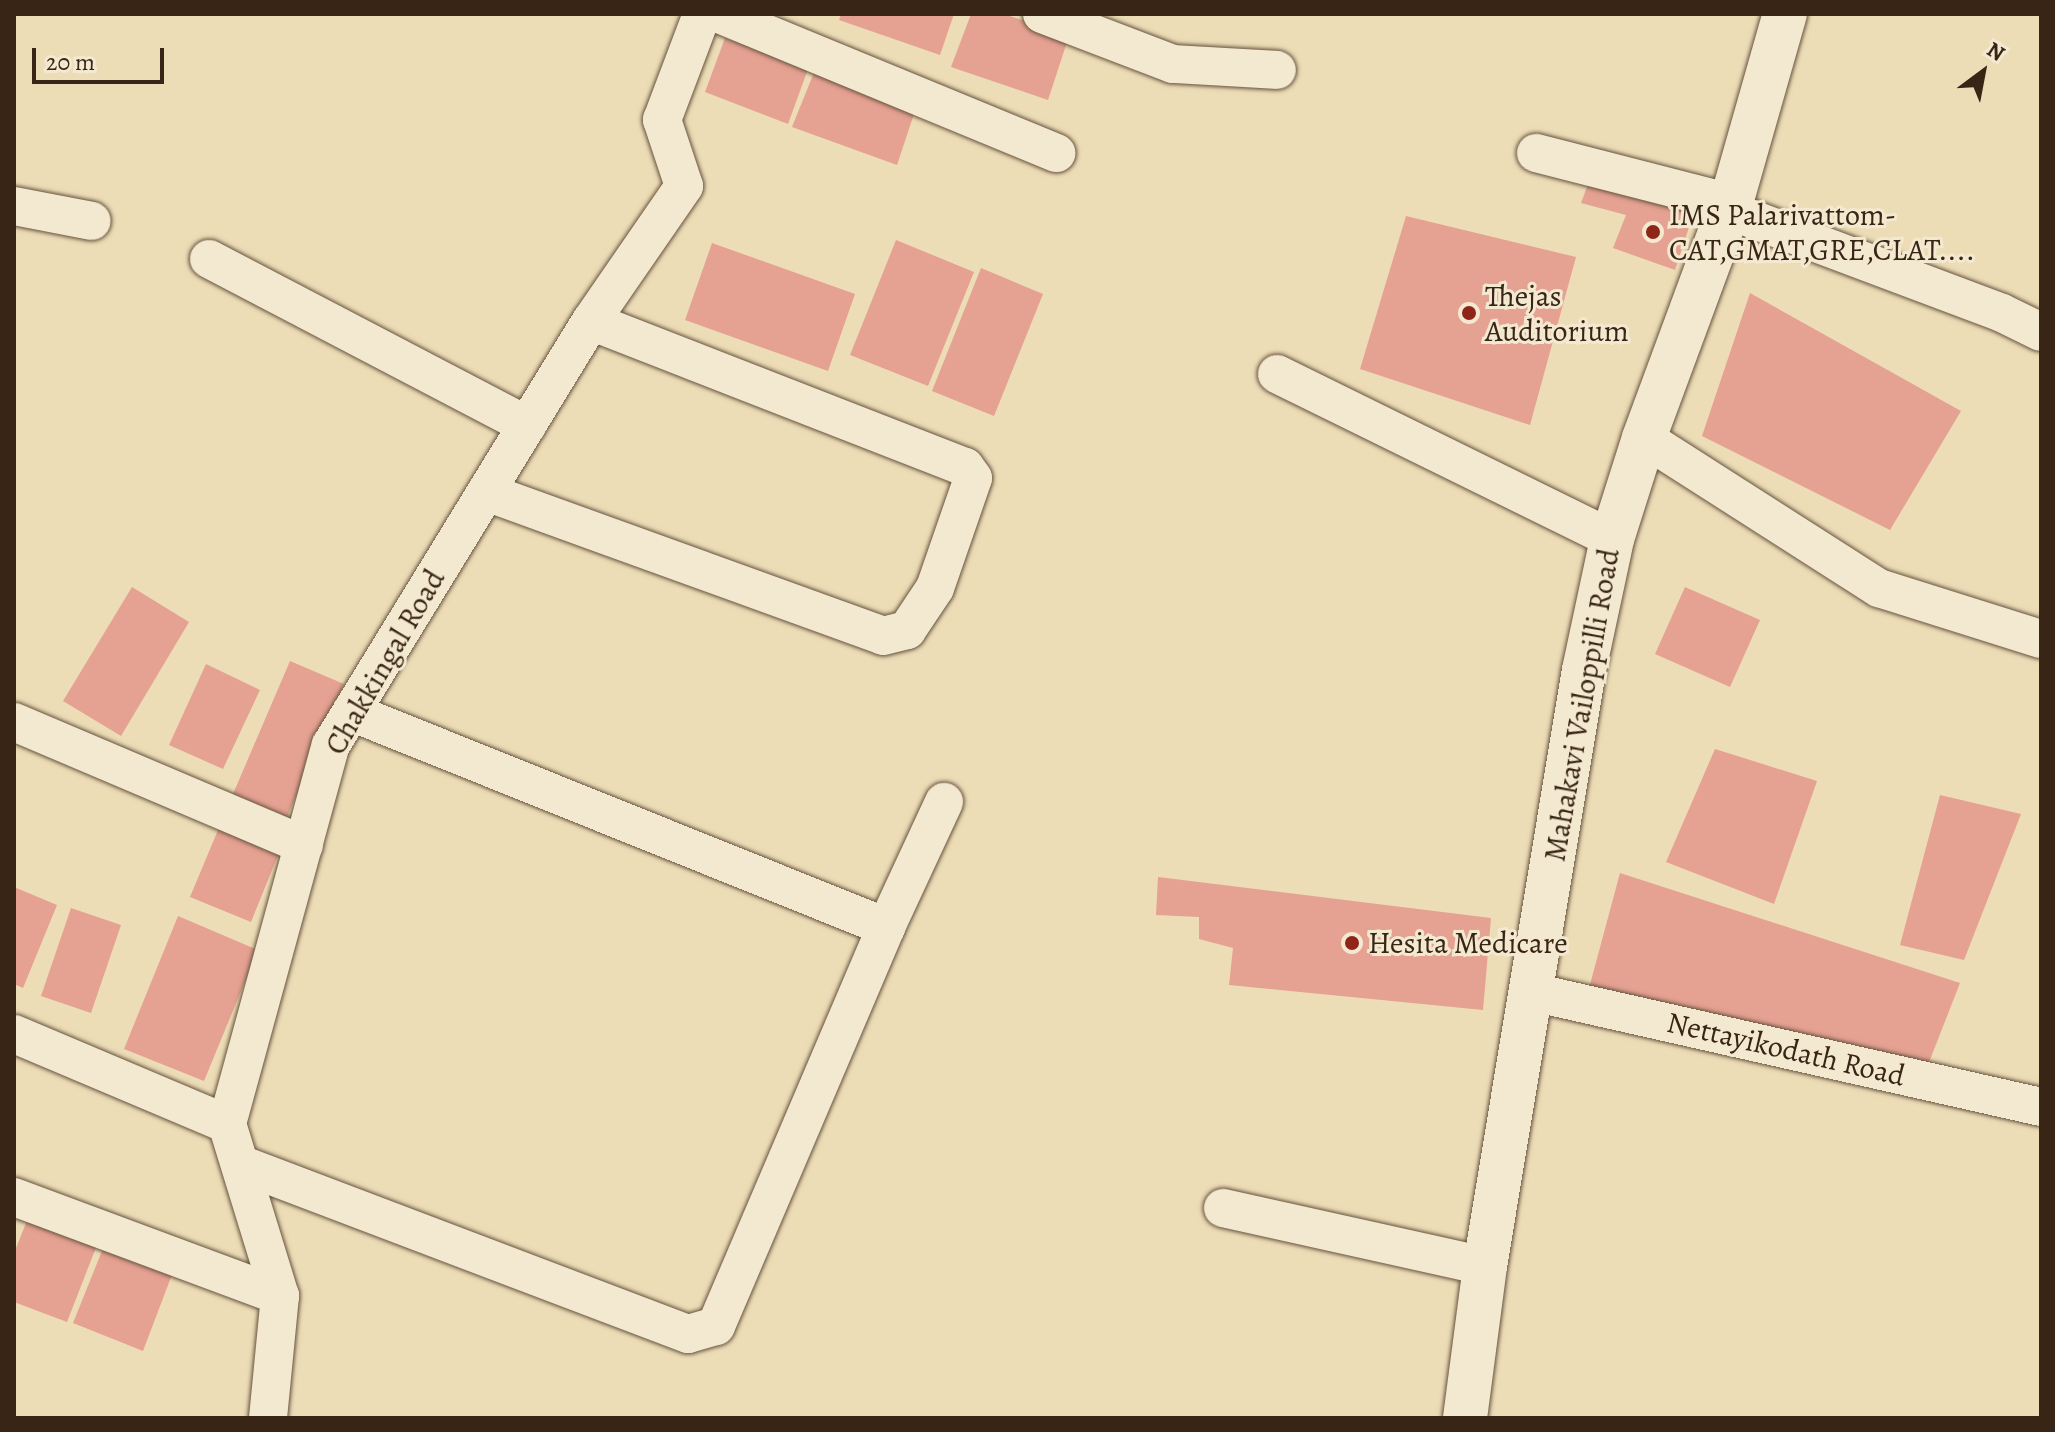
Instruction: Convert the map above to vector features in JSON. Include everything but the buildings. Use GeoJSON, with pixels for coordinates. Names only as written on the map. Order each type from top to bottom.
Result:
{"type":"FeatureCollection","features":[{"type":"Feature","properties":{"kind":"main road","name":"Mahakavi Vailoppilli Road"},"geometry":{"type":"LineString","coordinates":[[1465,1418],[1485,1266],[1584,670],[1612,539],[1644,438],[1729,206],[1785,14]]}},
{"type":"Feature","properties":{"kind":"street","name":"Chakkingal Road"},"geometry":{"type":"LineString","coordinates":[[227,1124],[331,745],[591,321],[684,186],[662,120],[702,14]]}},
{"type":"Feature","properties":{"kind":"street"},"geometry":{"type":"LineString","coordinates":[[719,14],[1056,153]]}},
{"type":"Feature","properties":{"kind":"street"},"geometry":{"type":"LineString","coordinates":[[1042,14],[1173,64],[1277,70]]}},
{"type":"Feature","properties":{"kind":"street"},"geometry":{"type":"LineString","coordinates":[[1536,153],[1729,206],[2002,313],[2041,332]]}},
{"type":"Feature","properties":{"kind":"street"},"geometry":{"type":"LineString","coordinates":[[14,206],[92,221]]}},
{"type":"Feature","properties":{"kind":"street"},"geometry":{"type":"LineString","coordinates":[[209,259],[527,425]]}},
{"type":"Feature","properties":{"kind":"street"},"geometry":{"type":"LineString","coordinates":[[486,492],[883,636],[907,630],[935,588],[973,478],[965,467],[591,321]]}},
{"type":"Feature","properties":{"kind":"street"},"geometry":{"type":"LineString","coordinates":[[1277,374],[1612,539]]}},
{"type":"Feature","properties":{"kind":"street"},"geometry":{"type":"LineString","coordinates":[[1644,438],[1879,588],[2041,639]]}},
{"type":"Feature","properties":{"kind":"street"},"geometry":{"type":"LineString","coordinates":[[351,712],[886,927]]}},
{"type":"Feature","properties":{"kind":"street"},"geometry":{"type":"LineString","coordinates":[[14,722],[304,845]]}},
{"type":"Feature","properties":{"kind":"street"},"geometry":{"type":"LineString","coordinates":[[240,1164],[688,1334],[716,1326],[886,927],[944,802]]}},
{"type":"Feature","properties":{"kind":"street","name":"Nettayikodath Road"},"geometry":{"type":"LineString","coordinates":[[1532,992],[2041,1107]]}},
{"type":"Feature","properties":{"kind":"street"},"geometry":{"type":"LineString","coordinates":[[14,1034],[227,1124],[280,1296],[268,1418]]}},
{"type":"Feature","properties":{"kind":"street"},"geometry":{"type":"LineString","coordinates":[[14,1197],[280,1296]]}},
{"type":"Feature","properties":{"kind":"street"},"geometry":{"type":"LineString","coordinates":[[1223,1208],[1485,1266]]}},
{"type":"Feature","properties":{"kind":"place","name":"IMS Palarivattom- CAT,GMAT,GRE,CLAT...."},"geometry":{"type":"Point","coordinates":[1653,232]}},
{"type":"Feature","properties":{"kind":"place","name":"Thejas Auditorium"},"geometry":{"type":"Point","coordinates":[1469,313]}},
{"type":"Feature","properties":{"kind":"place","name":"Hesita Medicare"},"geometry":{"type":"Point","coordinates":[1352,943]}}]}
